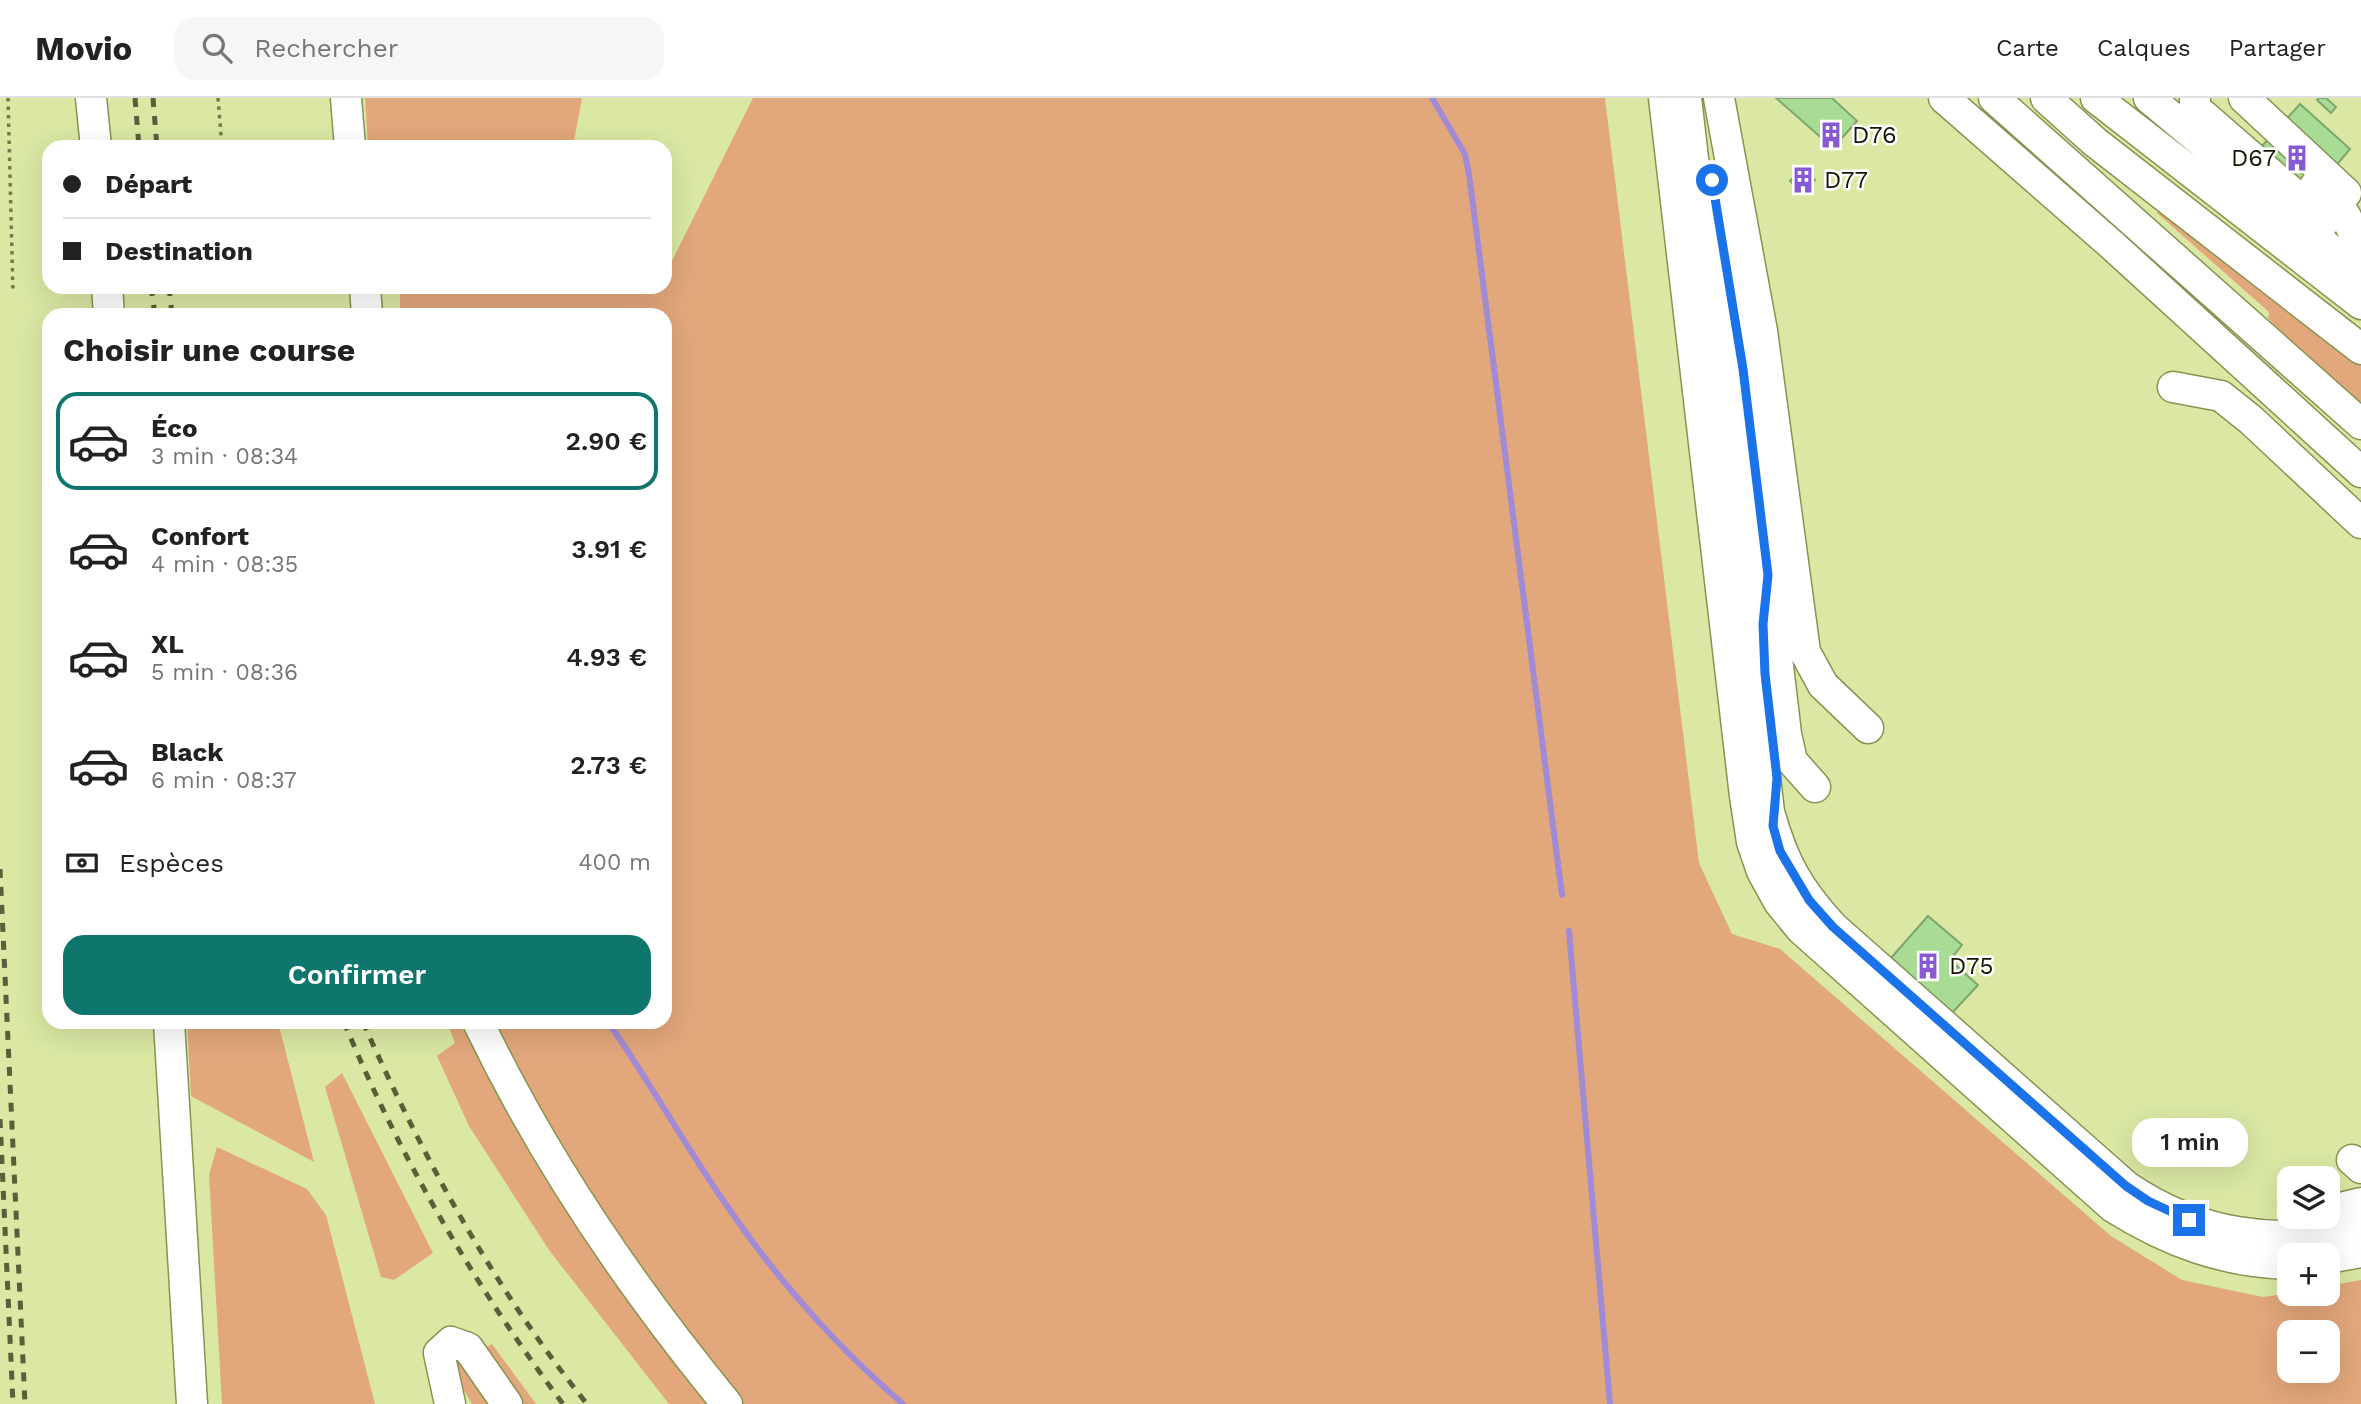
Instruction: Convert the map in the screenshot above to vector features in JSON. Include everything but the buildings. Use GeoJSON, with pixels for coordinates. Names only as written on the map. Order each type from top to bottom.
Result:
{"type":"FeatureCollection","features":[{"type":"Feature","properties":{"kind":"lane"},"geometry":{"type":"LineString","coordinates":[[91,98],[95,140]]}},
{"type":"Feature","properties":{"kind":"lane"},"geometry":{"type":"LineString","coordinates":[[346,98],[349,140]]}},
{"type":"Feature","properties":{"kind":"lane"},"geometry":{"type":"LineString","coordinates":[[1664,98],[1745,796],[1752,842],[1762,871],[1779,902],[1828,954],[2113,1207],[2153,1232],[2196,1250],[2242,1262],[2277,1263]]}},
{"type":"Feature","properties":{"kind":"lane"},"geometry":{"type":"LineString","coordinates":[[1686,98],[1773,826],[1793,877],[1833,927],[2126,1186],[2148,1201],[2206,1226],[2240,1234],[2304,1236],[2332,1233],[2361,1224]]}},
{"type":"Feature","properties":{"kind":"lane"},"geometry":{"type":"LineString","coordinates":[[1695,98],[1729,270],[1786,734],[1792,761],[1815,787]]}},
{"type":"Feature","properties":{"kind":"lane"},"geometry":{"type":"LineString","coordinates":[[1719,98],[1751,265],[1782,467],[1805,652],[1823,685],[1868,728]]}},
{"type":"Feature","properties":{"kind":"lane"},"geometry":{"type":"LineString","coordinates":[[1739,98],[1786,362],[1787,401],[1782,467]]}},
{"type":"Feature","properties":{"kind":"lane"},"geometry":{"type":"LineString","coordinates":[[1944,98],[2305,419],[2360,485]]}},
{"type":"Feature","properties":{"kind":"lane"},"geometry":{"type":"LineString","coordinates":[[1964,98],[2361,446]]}},
{"type":"Feature","properties":{"kind":"lane"},"geometry":{"type":"LineString","coordinates":[[1970,98],[2119,233]]}},
{"type":"Feature","properties":{"kind":"lane"},"geometry":{"type":"LineString","coordinates":[[1994,98],[2361,424]]}},
{"type":"Feature","properties":{"kind":"lane"},"geometry":{"type":"LineString","coordinates":[[2046,98],[2095,142],[2361,349]]}},
{"type":"Feature","properties":{"kind":"lane"},"geometry":{"type":"LineString","coordinates":[[2069,98],[2361,333]]}},
{"type":"Feature","properties":{"kind":"lane"},"geometry":{"type":"LineString","coordinates":[[2096,98],[2123,110],[2182,150],[2361,290]]}},
{"type":"Feature","properties":{"kind":"lane"},"geometry":{"type":"LineString","coordinates":[[2149,98],[2361,275]]}},
{"type":"Feature","properties":{"kind":"lane"},"geometry":{"type":"LineString","coordinates":[[2195,98],[2196,108],[2329,225],[2361,265]]}},
{"type":"Feature","properties":{"kind":"lane"},"geometry":{"type":"LineString","coordinates":[[2215,98],[2345,215],[2361,248]]}},
{"type":"Feature","properties":{"kind":"lane"},"geometry":{"type":"LineString","coordinates":[[2244,98],[2338,183],[2353,203],[2361,226]]}},
{"type":"Feature","properties":{"kind":"lane"},"geometry":{"type":"LineString","coordinates":[[2271,98],[2350,169],[2361,197]]}},
{"type":"Feature","properties":{"kind":"lane"},"geometry":{"type":"LineString","coordinates":[[2123,110],[2361,304]]}},
{"type":"Feature","properties":{"kind":"lane"},"geometry":{"type":"LineString","coordinates":[[2123,110],[2361,317]]}},
{"type":"Feature","properties":{"kind":"lane"},"geometry":{"type":"LineString","coordinates":[[2173,387],[2221,396],[2264,410],[2360,485]]}},
{"type":"Feature","properties":{"kind":"lane"},"geometry":{"type":"LineString","coordinates":[[2221,396],[2251,420],[2361,523]]}},
{"type":"Feature","properties":{"kind":"lane"},"geometry":{"type":"LineString","coordinates":[[1768,575],[1763,624],[1765,674],[1777,778],[1773,826]]}},
{"type":"Feature","properties":{"kind":"lane"},"geometry":{"type":"LineString","coordinates":[[169,1029],[192,1404]]}},
{"type":"Feature","properties":{"kind":"lane"},"geometry":{"type":"LineString","coordinates":[[482,1029],[588,1219],[657,1316],[727,1404]]}},
{"type":"Feature","properties":{"kind":"lane"},"geometry":{"type":"LineString","coordinates":[[2340,1208],[2361,1203]]}},
{"type":"Feature","properties":{"kind":"lane"},"geometry":{"type":"LineString","coordinates":[[2340,1256],[2361,1252]]}},
{"type":"Feature","properties":{"kind":"lane"},"geometry":{"type":"LineString","coordinates":[[450,1404],[439,1353],[451,1342],[468,1348],[507,1404]]}},
{"type":"Feature","properties":{"kind":"path"},"geometry":{"type":"LineString","coordinates":[[8,98],[13,292]]}},
{"type":"Feature","properties":{"kind":"path"},"geometry":{"type":"LineString","coordinates":[[218,98],[221,140]]}},
{"type":"Feature","properties":{"kind":"shaded area"},"geometry":{"type":"Polygon","coordinates":[[[365,98],[582,98],[574,140],[368,140],[365,98]]]}},
{"type":"Feature","properties":{"kind":"shaded area"},"geometry":{"type":"Polygon","coordinates":[[[753,98],[1605,98],[1699,863],[1732,934],[1780,949],[2111,1236],[2182,1280],[2263,1297],[2277,1295],[2277,1306],[2340,1306],[2340,1284],[2361,1280],[2361,1404],[669,1404],[549,1250],[469,1126],[437,1056],[455,1043],[450,1029],[672,1029],[672,308],[400,308],[400,294],[672,294],[672,261],[753,98]]]}},
{"type":"Feature","properties":{"kind":"shaded area"},"geometry":{"type":"Polygon","coordinates":[[[2165,205],[2361,359],[2361,412],[2276,327],[2268,318],[2269,312],[2157,213],[2165,205]]]}},
{"type":"Feature","properties":{"kind":"shaded area"},"geometry":{"type":"Polygon","coordinates":[[[187,1029],[280,1029],[314,1162],[191,1096],[187,1029]]]}},
{"type":"Feature","properties":{"kind":"shaded area"},"geometry":{"type":"Polygon","coordinates":[[[342,1073],[433,1253],[394,1280],[381,1277],[325,1087],[342,1073]]]}},
{"type":"Feature","properties":{"kind":"shaded area"},"geometry":{"type":"Polygon","coordinates":[[[217,1147],[307,1189],[326,1215],[375,1404],[222,1404],[209,1175],[217,1147]]]}},
{"type":"Feature","properties":{"kind":"shaded area"},"geometry":{"type":"Polygon","coordinates":[[[492,1344],[536,1404],[472,1404],[450,1366],[492,1344]]]}},
{"type":"Feature","properties":{"kind":"waterway"},"geometry":{"type":"LineString","coordinates":[[1432,98],[1465,154],[1469,174],[1562,895]]}},
{"type":"Feature","properties":{"kind":"waterway"},"geometry":{"type":"LineString","coordinates":[[1569,931],[1610,1404]]}},
{"type":"Feature","properties":{"kind":"waterway"},"geometry":{"type":"LineString","coordinates":[[613,1029],[712,1183],[766,1260],[831,1335],[903,1404]]}},
{"type":"Feature","properties":{"kind":"railway"},"geometry":{"type":"LineString","coordinates":[[135,98],[138,140]]}},
{"type":"Feature","properties":{"kind":"railway"},"geometry":{"type":"LineString","coordinates":[[153,98],[156,140]]}},
{"type":"Feature","properties":{"kind":"railway"},"geometry":{"type":"LineString","coordinates":[[152,294],[154,308]]}},
{"type":"Feature","properties":{"kind":"railway"},"geometry":{"type":"LineString","coordinates":[[170,294],[171,308]]}},
{"type":"Feature","properties":{"kind":"railway"},"geometry":{"type":"LineString","coordinates":[[0,869],[25,1404]]}},
{"type":"Feature","properties":{"kind":"railway"},"geometry":{"type":"LineString","coordinates":[[347,1029],[389,1122],[442,1220],[500,1314],[563,1404]]}},
{"type":"Feature","properties":{"kind":"railway"},"geometry":{"type":"LineString","coordinates":[[366,1029],[410,1123],[491,1268],[553,1360],[587,1404]]}},
{"type":"Feature","properties":{"kind":"railway"},"geometry":{"type":"LineString","coordinates":[[0,1119],[13,1404]]}},
{"type":"Feature","properties":{"kind":"place","name":"D76"},"geometry":{"type":"Point","coordinates":[1831,135]}},
{"type":"Feature","properties":{"kind":"place","name":"D67"},"geometry":{"type":"Point","coordinates":[2297,158]}},
{"type":"Feature","properties":{"kind":"place","name":"D77"},"geometry":{"type":"Point","coordinates":[1803,180]}},
{"type":"Feature","properties":{"kind":"place","name":"D75"},"geometry":{"type":"Point","coordinates":[1928,966]}},
{"type":"Feature","properties":{"kind":"route"},"geometry":{"type":"LineString","coordinates":[[1712,180],[1729,270],[1768,575],[1763,624],[1765,674],[1777,778],[1773,826],[1780,851],[1809,900],[1833,927],[2126,1186],[2148,1201],[2189,1220]]}}]}
